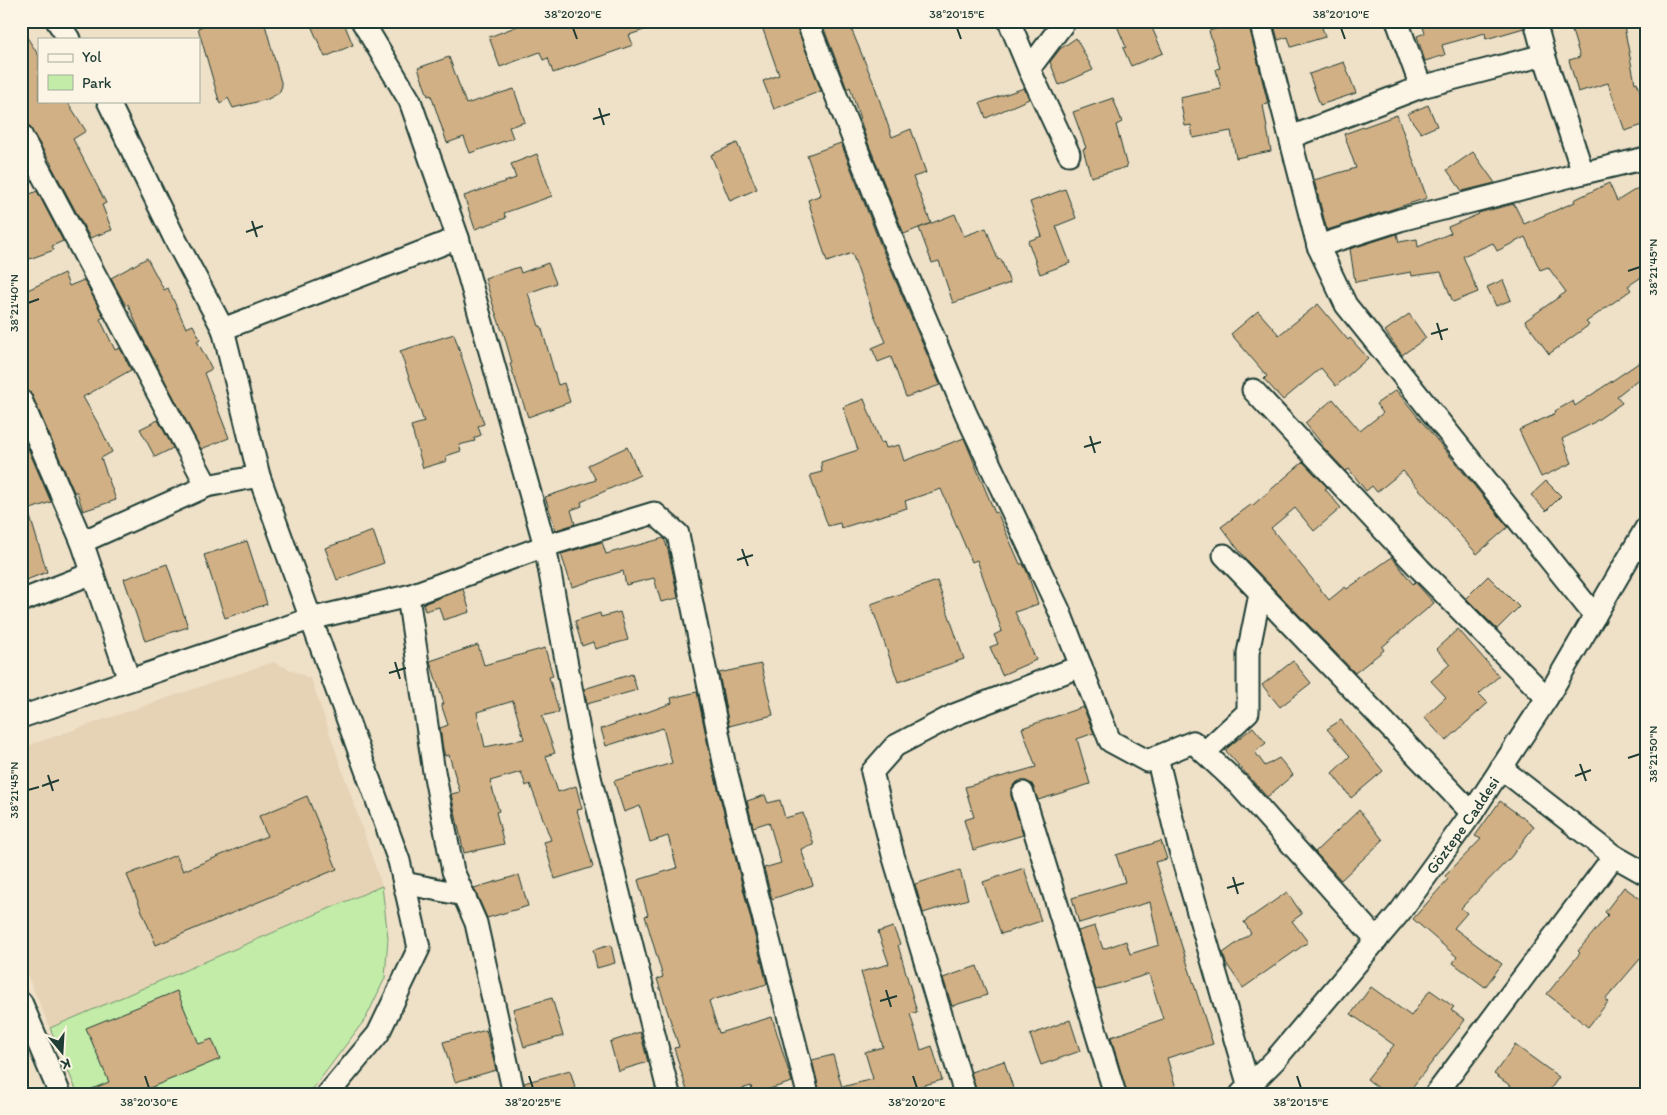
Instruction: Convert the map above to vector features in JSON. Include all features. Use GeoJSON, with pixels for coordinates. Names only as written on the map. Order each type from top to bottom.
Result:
{"type":"FeatureCollection","features":[{"type":"Feature","properties":{"kind":"street"},"geometry":{"type":"LineString","coordinates":[[57,21],[68,38]]}},
{"type":"Feature","properties":{"kind":"street"},"geometry":{"type":"LineString","coordinates":[[362,21],[410,101],[458,238],[546,546],[581,741],[669,1094]]}},
{"type":"Feature","properties":{"kind":"street"},"geometry":{"type":"LineString","coordinates":[[807,21],[893,241],[966,414],[1060,610],[1110,741],[1147,761],[1193,742],[1238,784],[1377,940]]}},
{"type":"Feature","properties":{"kind":"street"},"geometry":{"type":"LineString","coordinates":[[1009,21],[1029,69],[1069,154]]}},
{"type":"Feature","properties":{"kind":"street"},"geometry":{"type":"LineString","coordinates":[[1029,69],[1065,21]]}},
{"type":"Feature","properties":{"kind":"street"},"geometry":{"type":"LineString","coordinates":[[1260,21],[1318,246],[1346,305],[1595,616]]}},
{"type":"Feature","properties":{"kind":"street"},"geometry":{"type":"LineString","coordinates":[[1396,21],[1421,87]]}},
{"type":"Feature","properties":{"kind":"street"},"geometry":{"type":"LineString","coordinates":[[1535,21],[1544,55],[1583,173]]}},
{"type":"Feature","properties":{"kind":"street"},"geometry":{"type":"LineString","coordinates":[[1291,136],[1421,87],[1544,55]]}},
{"type":"Feature","properties":{"kind":"street"},"geometry":{"type":"LineString","coordinates":[[108,102],[174,237],[223,329],[259,476],[399,861],[419,948],[378,1034],[328,1094]]}},
{"type":"Feature","properties":{"kind":"street"},"geometry":{"type":"LineString","coordinates":[[21,135],[207,486]]}},
{"type":"Feature","properties":{"kind":"street"},"geometry":{"type":"LineString","coordinates":[[1318,246],[1400,220],[1646,158]]}},
{"type":"Feature","properties":{"kind":"street"},"geometry":{"type":"LineString","coordinates":[[223,329],[458,238]]}},
{"type":"Feature","properties":{"kind":"street"},"geometry":{"type":"LineString","coordinates":[[1253,390],[1420,569],[1546,698]]}},
{"type":"Feature","properties":{"kind":"street"},"geometry":{"type":"LineString","coordinates":[[21,400],[82,542],[129,680]]}},
{"type":"Feature","properties":{"kind":"street"},"geometry":{"type":"LineString","coordinates":[[82,542],[207,486],[259,476]]}},
{"type":"Feature","properties":{"kind":"street"},"geometry":{"type":"LineString","coordinates":[[21,717],[310,619],[408,596],[546,546],[654,513],[678,534],[724,762],[808,1094]]}},
{"type":"Feature","properties":{"kind":"street","name":"Göztepe Caddesi"},"geometry":{"type":"LineString","coordinates":[[1245,1090],[1275,1060],[1377,940],[1472,813],[1546,698],[1646,528]]}},
{"type":"Feature","properties":{"kind":"street"},"geometry":{"type":"LineString","coordinates":[[1224,556],[1472,813]]}},
{"type":"Feature","properties":{"kind":"street"},"geometry":{"type":"LineString","coordinates":[[21,601],[93,573]]}},
{"type":"Feature","properties":{"kind":"street"},"geometry":{"type":"LineString","coordinates":[[1205,752],[1248,712],[1248,653],[1260,594]]}},
{"type":"Feature","properties":{"kind":"street"},"geometry":{"type":"LineString","coordinates":[[408,596],[432,766],[453,871],[476,922],[514,1094]]}},
{"type":"Feature","properties":{"kind":"street"},"geometry":{"type":"LineString","coordinates":[[965,1094],[893,855],[872,772],[895,746],[954,715],[1081,666]]}},
{"type":"Feature","properties":{"kind":"street"},"geometry":{"type":"LineString","coordinates":[[1157,757],[1179,847],[1245,1090]]}},
{"type":"Feature","properties":{"kind":"street"},"geometry":{"type":"LineString","coordinates":[[1501,768],[1614,856],[1646,874]]}},
{"type":"Feature","properties":{"kind":"street"},"geometry":{"type":"LineString","coordinates":[[1023,793],[1115,1094]]}},
{"type":"Feature","properties":{"kind":"street"},"geometry":{"type":"LineString","coordinates":[[1436,1094],[1614,856]]}},
{"type":"Feature","properties":{"kind":"street"},"geometry":{"type":"LineString","coordinates":[[404,883],[464,895]]}},
{"type":"Feature","properties":{"kind":"street"},"geometry":{"type":"LineString","coordinates":[[21,1002],[60,1094]]}},
{"type":"Feature","properties":{"kind":"shaded area"},"geometry":{"type":"Polygon","coordinates":[[[273,662],[311,679],[382,886],[50,1028],[21,960],[21,748],[273,662]]]}},
{"type":"Feature","properties":{"kind":"green space"},"geometry":{"type":"Polygon","coordinates":[[[382,886],[388,938],[385,978],[366,1018],[309,1094],[78,1094],[50,1028],[382,886]]]}},
{"type":"Feature","properties":{"kind":"building"},"geometry":{"type":"Polygon","coordinates":[[[204,21],[264,21],[282,86],[279,93],[268,99],[233,108],[228,98],[220,104],[198,28],[205,25],[204,21]]]}},
{"type":"Feature","properties":{"kind":"building"},"geometry":{"type":"Polygon","coordinates":[[[309,21],[343,21],[353,45],[325,57],[309,21]]]}},
{"type":"Feature","properties":{"kind":"building"},"geometry":{"type":"Polygon","coordinates":[[[531,21],[662,21],[662,24],[629,35],[633,45],[553,73],[548,58],[543,60],[540,52],[500,67],[489,37],[531,21]]]}},
{"type":"Feature","properties":{"kind":"building"},"geometry":{"type":"Polygon","coordinates":[[[760,21],[795,21],[821,91],[774,109],[763,81],[779,75],[760,21]]]}},
{"type":"Feature","properties":{"kind":"building"},"geometry":{"type":"Polygon","coordinates":[[[821,21],[848,21],[874,84],[892,137],[911,129],[926,173],[913,177],[931,223],[904,234],[865,135],[850,87],[847,89],[821,21]]]}},
{"type":"Feature","properties":{"kind":"building"},"geometry":{"type":"Polygon","coordinates":[[[1115,21],[1149,21],[1163,53],[1131,66],[1123,48],[1126,47],[1115,21]]]}},
{"type":"Feature","properties":{"kind":"building"},"geometry":{"type":"Polygon","coordinates":[[[1248,21],[1268,104],[1263,105],[1271,151],[1236,158],[1231,131],[1193,138],[1191,125],[1185,126],[1180,98],[1221,89],[1216,69],[1220,68],[1209,31],[1248,21]]]}},
{"type":"Feature","properties":{"kind":"building"},"geometry":{"type":"Polygon","coordinates":[[[1273,21],[1326,21],[1326,25],[1322,27],[1325,37],[1291,47],[1288,37],[1278,40],[1273,21]]]}},
{"type":"Feature","properties":{"kind":"building"},"geometry":{"type":"Polygon","coordinates":[[[1421,21],[1523,21],[1524,28],[1486,39],[1485,33],[1442,45],[1445,55],[1425,61],[1417,36],[1425,33],[1421,21]]]}},
{"type":"Feature","properties":{"kind":"building"},"geometry":{"type":"Polygon","coordinates":[[[1569,21],[1623,21],[1635,83],[1637,82],[1646,107],[1646,124],[1625,131],[1608,83],[1578,92],[1569,60],[1580,57],[1569,21]]]}},
{"type":"Feature","properties":{"kind":"building"},"geometry":{"type":"Polygon","coordinates":[[[21,28],[38,54],[38,102],[68,102],[86,131],[73,139],[106,203],[102,205],[112,230],[90,238],[52,165],[21,112],[21,28]]]}},
{"type":"Feature","properties":{"kind":"building"},"geometry":{"type":"Polygon","coordinates":[[[1076,38],[1093,70],[1059,85],[1050,62],[1060,49],[1076,38]]]}},
{"type":"Feature","properties":{"kind":"building"},"geometry":{"type":"Polygon","coordinates":[[[449,57],[466,104],[514,89],[525,122],[509,127],[513,138],[470,153],[464,137],[447,143],[431,95],[428,96],[418,68],[449,57]]]}},
{"type":"Feature","properties":{"kind":"building"},"geometry":{"type":"Polygon","coordinates":[[[1344,62],[1356,93],[1320,105],[1309,74],[1344,62]]]}},
{"type":"Feature","properties":{"kind":"building"},"geometry":{"type":"Polygon","coordinates":[[[1024,88],[1029,99],[986,118],[980,103],[1024,88]]]}},
{"type":"Feature","properties":{"kind":"building"},"geometry":{"type":"Polygon","coordinates":[[[1113,98],[1122,122],[1116,125],[1127,167],[1091,177],[1083,149],[1086,148],[1073,112],[1113,98]]]}},
{"type":"Feature","properties":{"kind":"building"},"geometry":{"type":"Polygon","coordinates":[[[1428,105],[1437,126],[1421,133],[1407,114],[1428,105]]]}},
{"type":"Feature","properties":{"kind":"building"},"geometry":{"type":"Polygon","coordinates":[[[1397,115],[1427,198],[1327,230],[1314,180],[1356,168],[1344,134],[1397,115]]]}},
{"type":"Feature","properties":{"kind":"building"},"geometry":{"type":"Polygon","coordinates":[[[737,143],[757,189],[730,201],[711,155],[737,143]]]}},
{"type":"Feature","properties":{"kind":"building"},"geometry":{"type":"Polygon","coordinates":[[[841,143],[881,246],[940,385],[906,397],[891,357],[878,362],[872,348],[886,342],[872,310],[852,253],[827,262],[808,200],[821,195],[807,155],[841,143]]]}},
{"type":"Feature","properties":{"kind":"building"},"geometry":{"type":"Polygon","coordinates":[[[1473,152],[1495,183],[1462,191],[1447,170],[1473,152]]]}},
{"type":"Feature","properties":{"kind":"building"},"geometry":{"type":"Polygon","coordinates":[[[537,154],[552,196],[504,213],[506,218],[475,229],[464,196],[516,178],[511,164],[537,154]]]}},
{"type":"Feature","properties":{"kind":"building"},"geometry":{"type":"Polygon","coordinates":[[[1609,183],[1617,201],[1646,183],[1646,274],[1628,286],[1631,290],[1586,322],[1589,325],[1549,354],[1525,321],[1566,292],[1548,267],[1540,270],[1525,237],[1497,251],[1493,243],[1463,256],[1478,292],[1453,302],[1441,272],[1412,276],[1411,272],[1355,282],[1350,249],[1397,234],[1399,242],[1417,239],[1418,247],[1451,233],[1448,227],[1478,213],[1514,204],[1524,224],[1575,202],[1574,200],[1609,183]]]}},
{"type":"Feature","properties":{"kind":"building"},"geometry":{"type":"Polygon","coordinates":[[[1065,189],[1076,218],[1056,226],[1070,263],[1040,274],[1028,241],[1042,236],[1030,202],[1065,189]]]}},
{"type":"Feature","properties":{"kind":"building"},"geometry":{"type":"Polygon","coordinates":[[[37,191],[63,241],[52,246],[54,250],[21,262],[21,198],[37,191]]]}},
{"type":"Feature","properties":{"kind":"building"},"geometry":{"type":"Polygon","coordinates":[[[955,214],[964,236],[986,228],[998,260],[1001,259],[1010,283],[953,303],[939,261],[932,263],[919,228],[955,214]]]}},
{"type":"Feature","properties":{"kind":"building"},"geometry":{"type":"Polygon","coordinates":[[[147,258],[164,290],[168,288],[186,328],[193,325],[200,339],[197,341],[212,369],[204,373],[229,438],[201,449],[142,337],[128,304],[126,306],[111,278],[147,258]]]}},
{"type":"Feature","properties":{"kind":"building"},"geometry":{"type":"Polygon","coordinates":[[[548,263],[556,283],[528,293],[539,326],[541,326],[558,385],[564,383],[570,402],[528,417],[510,364],[512,363],[503,331],[485,278],[519,267],[521,273],[548,263]]]}},
{"type":"Feature","properties":{"kind":"building"},"geometry":{"type":"Polygon","coordinates":[[[64,273],[69,286],[84,280],[104,317],[100,319],[115,350],[120,348],[131,370],[83,397],[112,452],[101,458],[116,500],[83,511],[77,492],[74,492],[32,395],[28,390],[21,388],[21,293],[64,273]]]}},
{"type":"Feature","properties":{"kind":"building"},"geometry":{"type":"Polygon","coordinates":[[[1503,280],[1511,300],[1496,306],[1487,287],[1503,280]]]}},
{"type":"Feature","properties":{"kind":"building"},"geometry":{"type":"Polygon","coordinates":[[[1318,304],[1348,340],[1350,338],[1368,358],[1336,386],[1321,368],[1283,400],[1264,379],[1267,376],[1231,334],[1258,311],[1279,335],[1318,304]]]}},
{"type":"Feature","properties":{"kind":"building"},"geometry":{"type":"Polygon","coordinates":[[[1409,314],[1426,338],[1402,355],[1385,331],[1409,314]]]}},
{"type":"Feature","properties":{"kind":"building"},"geometry":{"type":"Polygon","coordinates":[[[454,334],[484,424],[478,426],[481,435],[474,438],[475,441],[459,445],[461,451],[446,456],[447,461],[423,468],[411,426],[424,422],[400,351],[454,334]]]}},
{"type":"Feature","properties":{"kind":"building"},"geometry":{"type":"Polygon","coordinates":[[[1646,358],[1646,373],[1617,396],[1622,403],[1593,423],[1562,439],[1572,463],[1541,477],[1519,430],[1556,413],[1555,411],[1573,401],[1575,406],[1646,358]]]}},
{"type":"Feature","properties":{"kind":"building"},"geometry":{"type":"Polygon","coordinates":[[[1396,390],[1508,527],[1477,554],[1403,471],[1377,492],[1372,486],[1366,491],[1349,469],[1346,471],[1322,446],[1305,423],[1333,399],[1360,431],[1383,413],[1376,404],[1396,390]]]}},
{"type":"Feature","properties":{"kind":"building"},"geometry":{"type":"Polygon","coordinates":[[[864,399],[881,443],[884,442],[886,448],[899,445],[904,461],[964,438],[995,513],[997,512],[1020,564],[1023,564],[1027,572],[1038,604],[1015,612],[1036,660],[1002,675],[990,647],[998,644],[994,635],[1002,631],[977,560],[972,562],[941,489],[905,501],[907,508],[841,528],[840,523],[828,526],[810,475],[822,472],[821,462],[858,450],[843,407],[864,399]]]}},
{"type":"Feature","properties":{"kind":"building"},"geometry":{"type":"Polygon","coordinates":[[[158,420],[173,448],[155,457],[140,429],[158,420]]]}},
{"type":"Feature","properties":{"kind":"building"},"geometry":{"type":"Polygon","coordinates":[[[21,432],[51,502],[28,510],[47,572],[21,582],[21,432]]]}},
{"type":"Feature","properties":{"kind":"building"},"geometry":{"type":"Polygon","coordinates":[[[627,447],[640,475],[581,502],[582,506],[571,510],[575,524],[556,530],[545,497],[596,480],[588,465],[627,447]]]}},
{"type":"Feature","properties":{"kind":"building"},"geometry":{"type":"Polygon","coordinates":[[[1303,462],[1327,487],[1325,489],[1341,508],[1314,531],[1295,508],[1271,528],[1329,600],[1345,587],[1347,589],[1392,557],[1413,584],[1415,582],[1434,603],[1382,647],[1384,650],[1355,673],[1248,562],[1221,527],[1253,505],[1303,462]]]}},
{"type":"Feature","properties":{"kind":"building"},"geometry":{"type":"Polygon","coordinates":[[[1546,481],[1561,496],[1546,511],[1531,495],[1546,481]]]}},
{"type":"Feature","properties":{"kind":"building"},"geometry":{"type":"Polygon","coordinates":[[[373,531],[384,563],[337,580],[325,548],[373,531]]]}},
{"type":"Feature","properties":{"kind":"building"},"geometry":{"type":"Polygon","coordinates":[[[664,538],[678,598],[661,602],[654,578],[626,585],[623,571],[572,587],[561,554],[602,542],[606,554],[664,538]]]}},
{"type":"Feature","properties":{"kind":"building"},"geometry":{"type":"Polygon","coordinates":[[[247,541],[267,604],[225,618],[204,555],[247,541]]]}},
{"type":"Feature","properties":{"kind":"building"},"geometry":{"type":"Polygon","coordinates":[[[167,564],[188,627],[145,641],[124,579],[167,564]]]}},
{"type":"Feature","properties":{"kind":"building"},"geometry":{"type":"Polygon","coordinates":[[[1488,576],[1519,607],[1497,629],[1466,598],[1488,576]]]}},
{"type":"Feature","properties":{"kind":"building"},"geometry":{"type":"Polygon","coordinates":[[[937,581],[964,659],[898,682],[871,604],[937,581]]]}},
{"type":"Feature","properties":{"kind":"building"},"geometry":{"type":"Polygon","coordinates":[[[463,589],[470,612],[443,620],[439,607],[425,611],[423,604],[463,589]]]}},
{"type":"Feature","properties":{"kind":"building"},"geometry":{"type":"Polygon","coordinates":[[[620,612],[628,640],[595,649],[593,642],[582,646],[575,621],[600,613],[601,617],[620,612]]]}},
{"type":"Feature","properties":{"kind":"building"},"geometry":{"type":"Polygon","coordinates":[[[1458,629],[1499,676],[1479,694],[1488,703],[1446,741],[1424,717],[1446,697],[1431,681],[1450,664],[1436,649],[1458,629]]]}},
{"type":"Feature","properties":{"kind":"building"},"geometry":{"type":"Polygon","coordinates":[[[478,645],[484,665],[545,648],[553,676],[549,677],[559,712],[542,716],[555,753],[546,756],[558,792],[576,786],[582,809],[577,810],[593,867],[555,879],[544,842],[551,840],[530,784],[526,786],[521,772],[490,781],[499,811],[496,812],[504,844],[464,853],[451,794],[460,792],[449,755],[445,756],[443,749],[440,728],[448,725],[441,704],[444,704],[430,661],[478,645]],[[513,701],[477,712],[485,747],[524,739],[513,701]]]}},
{"type":"Feature","properties":{"kind":"building"},"geometry":{"type":"Polygon","coordinates":[[[1293,661],[1311,683],[1280,707],[1262,685],[1293,661]]]}},
{"type":"Feature","properties":{"kind":"building"},"geometry":{"type":"Polygon","coordinates":[[[761,664],[773,715],[729,726],[719,673],[761,664]]]}},
{"type":"Feature","properties":{"kind":"building"},"geometry":{"type":"Polygon","coordinates":[[[632,674],[637,690],[587,704],[584,689],[632,674]]]}},
{"type":"Feature","properties":{"kind":"building"},"geometry":{"type":"Polygon","coordinates":[[[697,692],[712,765],[767,984],[709,1001],[719,1033],[772,1017],[792,1082],[753,1094],[751,1086],[726,1094],[688,1094],[674,1048],[679,1047],[657,979],[663,977],[645,916],[648,915],[638,880],[677,868],[668,836],[650,842],[640,806],[624,812],[614,781],[672,763],[663,728],[606,746],[601,729],[672,703],[671,698],[697,692]]]}},
{"type":"Feature","properties":{"kind":"building"},"geometry":{"type":"Polygon","coordinates":[[[1083,707],[1094,733],[1077,739],[1090,784],[1038,800],[1032,784],[1026,781],[1019,781],[1014,784],[1011,796],[1023,835],[973,850],[964,820],[974,817],[965,787],[1036,767],[1022,728],[1083,707]]]}},
{"type":"Feature","properties":{"kind":"building"},"geometry":{"type":"Polygon","coordinates":[[[1341,720],[1383,771],[1351,798],[1332,773],[1350,756],[1327,729],[1341,720]]]}},
{"type":"Feature","properties":{"kind":"building"},"geometry":{"type":"Polygon","coordinates":[[[1253,727],[1266,743],[1255,752],[1265,766],[1279,758],[1293,775],[1267,797],[1225,750],[1253,727]]]}},
{"type":"Feature","properties":{"kind":"building"},"geometry":{"type":"Polygon","coordinates":[[[765,795],[768,803],[780,800],[785,818],[803,813],[814,845],[801,849],[813,885],[772,899],[764,868],[781,863],[769,822],[753,827],[747,801],[765,795]]]}},
{"type":"Feature","properties":{"kind":"building"},"geometry":{"type":"Polygon","coordinates":[[[307,796],[337,869],[156,945],[127,875],[176,855],[183,871],[267,836],[259,816],[307,796]]]}},
{"type":"Feature","properties":{"kind":"building"},"geometry":{"type":"Polygon","coordinates":[[[1500,801],[1534,826],[1511,857],[1461,908],[1467,913],[1454,928],[1502,964],[1485,987],[1453,963],[1457,957],[1413,919],[1448,879],[1445,876],[1481,839],[1475,836],[1500,801]]]}},
{"type":"Feature","properties":{"kind":"building"},"geometry":{"type":"Polygon","coordinates":[[[1359,810],[1383,840],[1341,880],[1315,852],[1359,810]]]}},
{"type":"Feature","properties":{"kind":"building"},"geometry":{"type":"Polygon","coordinates":[[[1161,841],[1167,859],[1155,862],[1213,1044],[1167,1058],[1176,1088],[1158,1094],[1127,1094],[1111,1037],[1163,1019],[1149,974],[1096,990],[1078,931],[1095,926],[1103,949],[1126,941],[1130,954],[1159,945],[1150,902],[1079,923],[1072,898],[1125,882],[1116,855],[1161,841]]]}},
{"type":"Feature","properties":{"kind":"building"},"geometry":{"type":"Polygon","coordinates":[[[1024,868],[1041,921],[1001,934],[983,882],[1024,868]]]}},
{"type":"Feature","properties":{"kind":"building"},"geometry":{"type":"Polygon","coordinates":[[[960,870],[968,899],[923,913],[915,884],[960,870]]]}},
{"type":"Feature","properties":{"kind":"building"},"geometry":{"type":"Polygon","coordinates":[[[519,875],[528,906],[487,918],[474,888],[519,875]]]}},
{"type":"Feature","properties":{"kind":"building"},"geometry":{"type":"Polygon","coordinates":[[[1624,887],[1646,903],[1646,952],[1605,1000],[1608,1002],[1588,1027],[1547,994],[1580,953],[1578,951],[1608,915],[1605,912],[1624,887]]]}},
{"type":"Feature","properties":{"kind":"building"},"geometry":{"type":"Polygon","coordinates":[[[1287,892],[1302,914],[1292,921],[1308,942],[1243,988],[1226,963],[1223,953],[1251,933],[1244,922],[1287,892]]]}},
{"type":"Feature","properties":{"kind":"building"},"geometry":{"type":"Polygon","coordinates":[[[893,927],[900,944],[898,945],[917,1012],[910,1014],[921,1050],[932,1046],[942,1080],[893,1094],[820,1094],[812,1060],[833,1055],[842,1087],[873,1079],[865,1052],[883,1047],[861,972],[889,964],[878,932],[893,927]]]}},
{"type":"Feature","properties":{"kind":"building"},"geometry":{"type":"Polygon","coordinates":[[[611,945],[615,963],[597,968],[593,950],[611,945]]]}},
{"type":"Feature","properties":{"kind":"building"},"geometry":{"type":"Polygon","coordinates":[[[977,966],[987,995],[952,1006],[943,978],[977,966]]]}},
{"type":"Feature","properties":{"kind":"building"},"geometry":{"type":"Polygon","coordinates":[[[1371,987],[1411,1016],[1430,990],[1454,1007],[1451,1010],[1465,1020],[1407,1094],[1386,1094],[1367,1079],[1394,1045],[1351,1014],[1371,987]]]}},
{"type":"Feature","properties":{"kind":"building"},"geometry":{"type":"Polygon","coordinates":[[[177,991],[199,1044],[212,1039],[220,1059],[135,1094],[80,1094],[109,1082],[86,1028],[177,991]]]}},
{"type":"Feature","properties":{"kind":"building"},"geometry":{"type":"Polygon","coordinates":[[[552,998],[563,1036],[524,1047],[513,1009],[552,998]]]}},
{"type":"Feature","properties":{"kind":"building"},"geometry":{"type":"Polygon","coordinates":[[[1070,1020],[1080,1051],[1041,1065],[1030,1035],[1070,1020]]]}},
{"type":"Feature","properties":{"kind":"building"},"geometry":{"type":"Polygon","coordinates":[[[486,1030],[496,1070],[455,1082],[443,1042],[486,1030]]]}},
{"type":"Feature","properties":{"kind":"building"},"geometry":{"type":"Polygon","coordinates":[[[640,1032],[648,1062],[618,1071],[610,1042],[640,1032]]]}},
{"type":"Feature","properties":{"kind":"building"},"geometry":{"type":"Polygon","coordinates":[[[1515,1045],[1559,1077],[1547,1094],[1522,1094],[1494,1074],[1515,1045]]]}},
{"type":"Feature","properties":{"kind":"building"},"geometry":{"type":"Polygon","coordinates":[[[1004,1061],[1015,1094],[977,1094],[971,1072],[1004,1061]]]}},
{"type":"Feature","properties":{"kind":"building"},"geometry":{"type":"Polygon","coordinates":[[[570,1070],[577,1094],[526,1094],[524,1083],[570,1070]]]}}]}
